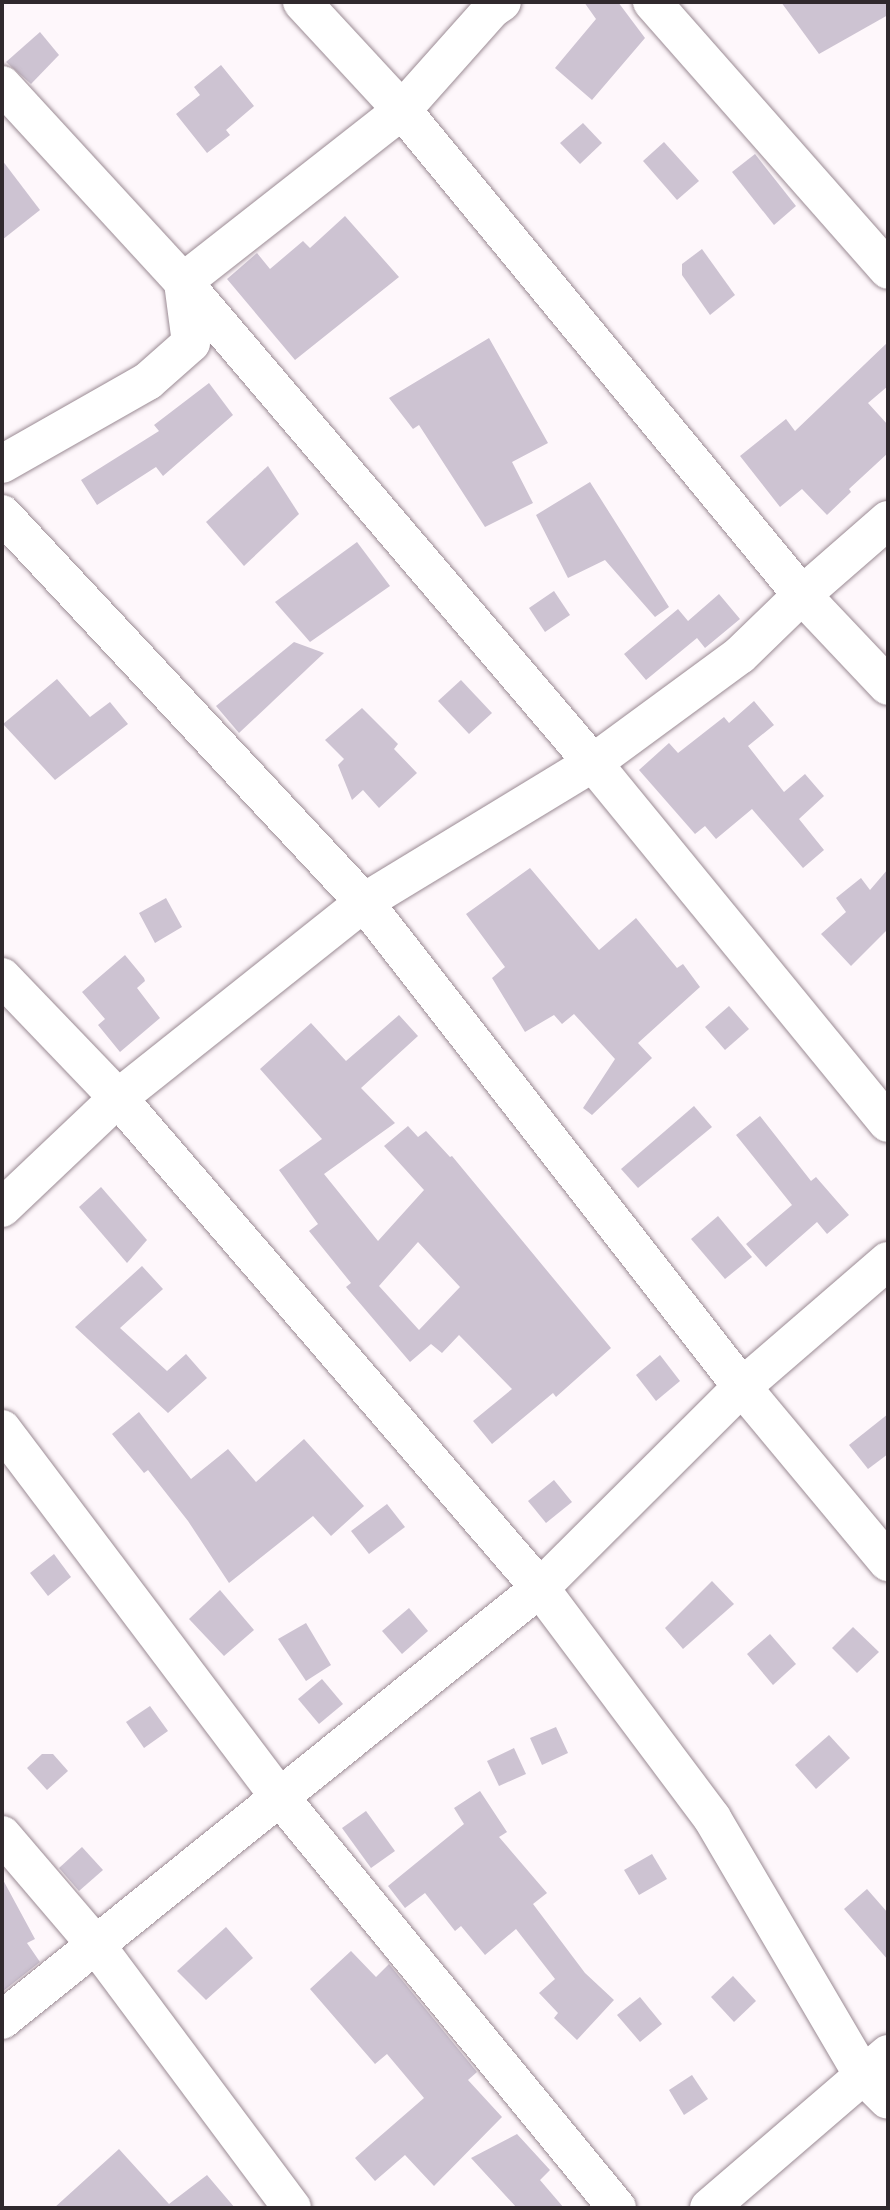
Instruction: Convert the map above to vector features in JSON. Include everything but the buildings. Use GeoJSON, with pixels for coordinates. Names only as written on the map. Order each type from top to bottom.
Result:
{"type":"FeatureCollection","features":[{"type":"Feature","properties":{"kind":"street"},"geometry":{"type":"LineString","coordinates":[[302,2],[402,110],[802,595],[888,686]]}},
{"type":"Feature","properties":{"kind":"street"},"geometry":{"type":"LineString","coordinates":[[183,282],[402,110],[492,9],[502,2]]}},
{"type":"Feature","properties":{"kind":"street"},"geometry":{"type":"LineString","coordinates":[[652,2],[888,270]]}},
{"type":"Feature","properties":{"kind":"street"},"geometry":{"type":"LineString","coordinates":[[2,85],[183,282],[593,763],[888,1123]]}},
{"type":"Feature","properties":{"kind":"street"},"geometry":{"type":"LineString","coordinates":[[2,464],[148,381],[191,343],[183,282]]}},
{"type":"Feature","properties":{"kind":"street"},"geometry":{"type":"LineString","coordinates":[[2,514],[363,902],[741,1387],[888,1562]]}},
{"type":"Feature","properties":{"kind":"street"},"geometry":{"type":"LineString","coordinates":[[2,1208],[118,1098],[363,902],[593,763],[740,655],[802,595],[888,520]]}},
{"type":"Feature","properties":{"kind":"street"},"geometry":{"type":"LineString","coordinates":[[2,977],[118,1098],[540,1588],[712,1818],[880,2076],[709,2208]]}},
{"type":"Feature","properties":{"kind":"street"},"geometry":{"type":"LineString","coordinates":[[2,2020],[540,1588],[741,1387],[888,1261]]}},
{"type":"Feature","properties":{"kind":"street"},"geometry":{"type":"LineString","coordinates":[[2,1429],[279,1796],[617,2208]]}},
{"type":"Feature","properties":{"kind":"street"},"geometry":{"type":"LineString","coordinates":[[2,1835],[96,1945],[292,2208]]}}]}
